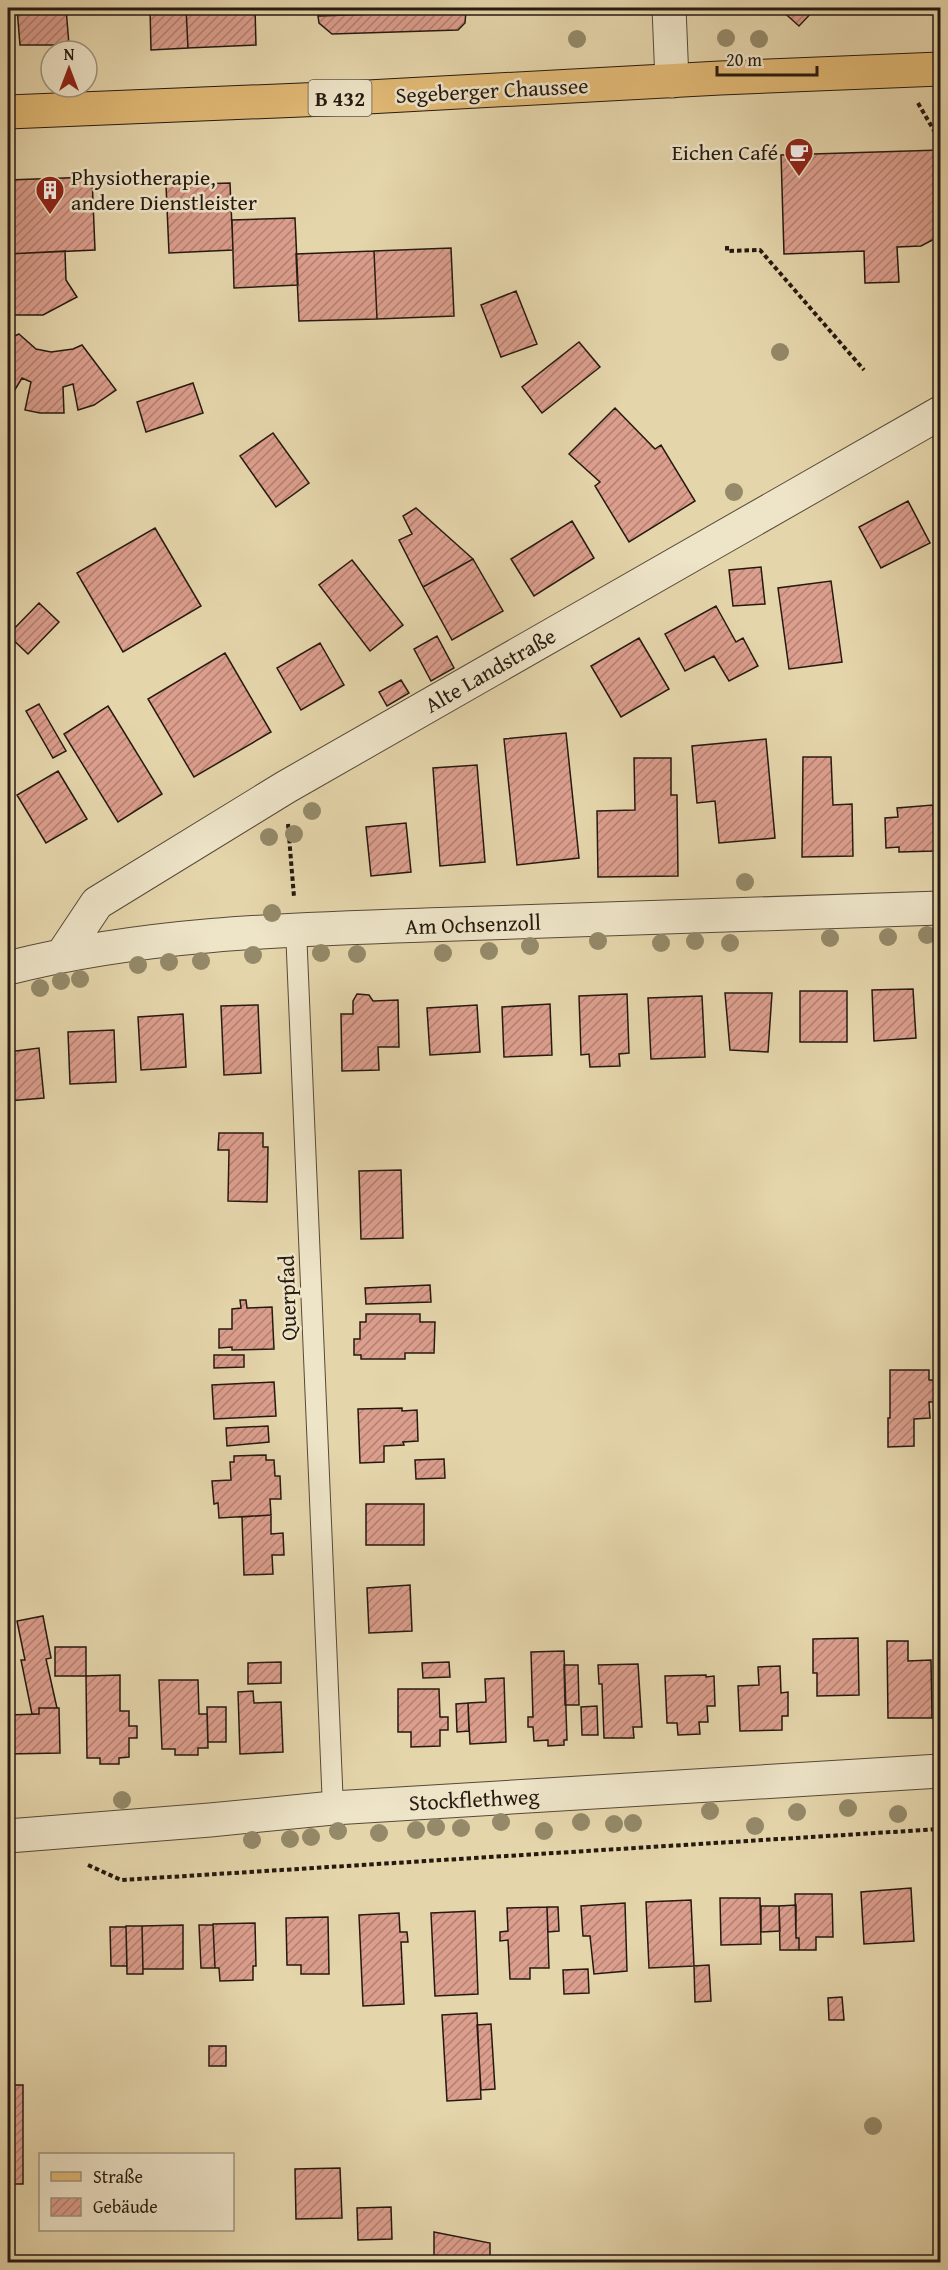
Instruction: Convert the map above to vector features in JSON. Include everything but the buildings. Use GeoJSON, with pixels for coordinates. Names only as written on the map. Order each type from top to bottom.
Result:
{"type":"FeatureCollection","features":[{"type":"Feature","properties":{"kind":"main road","name":"Segeberger Chaussee"},"geometry":{"type":"LineString","coordinates":[[8,112],[940,69]]}},
{"type":"Feature","properties":{"kind":"street"},"geometry":{"type":"LineString","coordinates":[[669,8],[672,81]]}},
{"type":"Feature","properties":{"kind":"street","name":"Alte Landstraße"},"geometry":{"type":"LineString","coordinates":[[63,954],[97,903],[286,788],[940,413]]}},
{"type":"Feature","properties":{"kind":"street","name":"Am Ochsenzoll"},"geometry":{"type":"LineString","coordinates":[[8,968],[63,954],[135,944],[296,929],[940,908]]}},
{"type":"Feature","properties":{"kind":"street","name":"Stockflethweg"},"geometry":{"type":"LineString","coordinates":[[8,1836],[333,1808],[940,1771]]}},
{"type":"Feature","properties":{"kind":"lane","name":"Querpfad"},"geometry":{"type":"LineString","coordinates":[[296,929],[333,1808]]}},
{"type":"Feature","properties":{"kind":"path"},"geometry":{"type":"LineString","coordinates":[[727,246],[727,251],[760,250],[864,369]]}},
{"type":"Feature","properties":{"kind":"path"},"geometry":{"type":"LineString","coordinates":[[286,788],[296,929]]}},
{"type":"Feature","properties":{"kind":"path"},"geometry":{"type":"LineString","coordinates":[[81,1862],[121,1880],[940,1829]]}},
{"type":"Feature","properties":{"kind":"place","name":"Eichen Café"},"geometry":{"type":"Point","coordinates":[799,178]}},
{"type":"Feature","properties":{"kind":"place","name":"Physiotherapie, andere Dienstleister"},"geometry":{"type":"Point","coordinates":[50,216]}}]}
